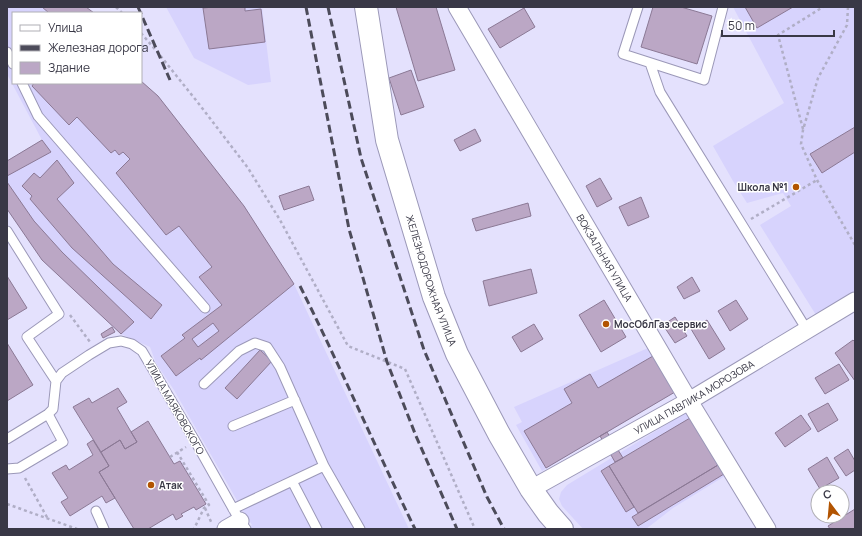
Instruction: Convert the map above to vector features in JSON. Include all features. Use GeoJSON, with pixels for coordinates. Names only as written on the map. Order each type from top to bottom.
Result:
{"type":"FeatureCollection","features":[{"type":"Feature","properties":{"kind":"street","name":"ЖЕЛЕЗНОДОРОЖНАЯ УЛИЦА"},"geometry":{"type":"LineString","coordinates":[[366,7],[387,140],[434,297],[457,354],[499,434],[531,489],[548,513],[562,529]]}},
{"type":"Feature","properties":{"kind":"street","name":"ВОКЗАЛЬНАЯ УЛИЦА"},"geometry":{"type":"LineString","coordinates":[[457,7],[689,401],[767,529]]}},
{"type":"Feature","properties":{"kind":"street","name":"УЛИЦА ПАВЛИКА МОРОЗОВА"},"geometry":{"type":"LineString","coordinates":[[531,489],[689,401],[855,302]]}},
{"type":"Feature","properties":{"kind":"lane"},"geometry":{"type":"LineString","coordinates":[[638,7],[623,54],[704,80],[723,7]]}},
{"type":"Feature","properties":{"kind":"lane"},"geometry":{"type":"LineString","coordinates":[[7,52],[12,62]]}},
{"type":"Feature","properties":{"kind":"lane"},"geometry":{"type":"LineString","coordinates":[[650,63],[660,92],[807,330]]}},
{"type":"Feature","properties":{"kind":"lane"},"geometry":{"type":"LineString","coordinates":[[22,84],[38,116],[205,308]]}},
{"type":"Feature","properties":{"kind":"lane"},"geometry":{"type":"LineString","coordinates":[[7,231],[59,314],[27,337],[56,381],[53,409],[48,414],[7,439]]}},
{"type":"Feature","properties":{"kind":"lane","name":"УЛИЦА МАЯКОВСКОГО"},"geometry":{"type":"LineString","coordinates":[[56,381],[62,373],[109,343],[121,341],[132,344],[142,351],[195,441],[236,522]]}},
{"type":"Feature","properties":{"kind":"lane"},"geometry":{"type":"LineString","coordinates":[[204,384],[239,351],[255,343],[267,347],[280,367],[324,466],[360,529]]}},
{"type":"Feature","properties":{"kind":"lane"},"geometry":{"type":"LineString","coordinates":[[233,426],[295,400]]}},
{"type":"Feature","properties":{"kind":"lane"},"geometry":{"type":"LineString","coordinates":[[7,469],[19,468],[63,442],[48,414]]}},
{"type":"Feature","properties":{"kind":"lane"},"geometry":{"type":"LineString","coordinates":[[236,522],[292,481],[324,466]]}},
{"type":"Feature","properties":{"kind":"lane"},"geometry":{"type":"LineString","coordinates":[[292,481],[317,529]]}},
{"type":"Feature","properties":{"kind":"lane"},"geometry":{"type":"LineString","coordinates":[[96,511],[104,529]]}},
{"type":"Feature","properties":{"kind":"path"},"geometry":{"type":"LineString","coordinates":[[803,130],[778,34],[823,7]]}},
{"type":"Feature","properties":{"kind":"path"},"geometry":{"type":"LineString","coordinates":[[848,7],[847,24],[818,78],[803,130],[801,144],[818,180],[855,246]]}},
{"type":"Feature","properties":{"kind":"path"},"geometry":{"type":"LineString","coordinates":[[142,34],[177,76],[248,168],[280,220],[348,346],[405,368],[475,529]]}},
{"type":"Feature","properties":{"kind":"path"},"geometry":{"type":"LineString","coordinates":[[742,224],[818,180]]}},
{"type":"Feature","properties":{"kind":"path"},"geometry":{"type":"LineString","coordinates":[[59,314],[66,310],[96,350]]}},
{"type":"Feature","properties":{"kind":"path"},"geometry":{"type":"LineString","coordinates":[[170,457],[195,441]]}},
{"type":"Feature","properties":{"kind":"path"},"geometry":{"type":"LineString","coordinates":[[177,452],[209,505],[204,508],[194,529]]}},
{"type":"Feature","properties":{"kind":"path"},"geometry":{"type":"LineString","coordinates":[[19,468],[48,519]]}},
{"type":"Feature","properties":{"kind":"path"},"geometry":{"type":"LineString","coordinates":[[7,504],[77,529]]}},
{"type":"Feature","properties":{"kind":"path"},"geometry":{"type":"LineString","coordinates":[[204,508],[214,529]]}},
{"type":"Feature","properties":{"kind":"shaded area"},"geometry":{"type":"Polygon","coordinates":[[[7,7],[86,7],[93,12],[12,12],[12,83],[7,74],[7,7]]]}},
{"type":"Feature","properties":{"kind":"shaded area"},"geometry":{"type":"Polygon","coordinates":[[[166,7],[262,7],[271,82],[248,85],[194,58],[166,7]]]}},
{"type":"Feature","properties":{"kind":"shaded area","name":"Школа №1"},"geometry":{"type":"Polygon","coordinates":[[[733,7],[855,7],[855,291],[816,315],[760,225],[791,206],[783,193],[747,203],[713,146],[784,103],[733,7]]]}},
{"type":"Feature","properties":{"kind":"shaded area"},"geometry":{"type":"Polygon","coordinates":[[[142,82],[158,96],[244,206],[294,284],[409,529],[247,529],[252,525],[174,390],[156,363],[150,347],[121,334],[42,260],[7,209],[7,161],[42,140],[12,84],[142,84],[142,82]]]}},
{"type":"Feature","properties":{"kind":"shaded area"},"geometry":{"type":"Polygon","coordinates":[[[648,348],[675,392],[542,471],[516,425],[522,422],[514,407],[648,348]]]}},
{"type":"Feature","properties":{"kind":"shaded area"},"geometry":{"type":"Polygon","coordinates":[[[687,412],[725,476],[673,508],[646,529],[583,529],[562,506],[559,499],[561,492],[567,485],[687,412]]]}},
{"type":"Feature","properties":{"kind":"building"},"geometry":{"type":"Polygon","coordinates":[[[42,7],[86,7],[93,12],[48,12],[42,7]]]}},
{"type":"Feature","properties":{"kind":"building"},"geometry":{"type":"Polygon","coordinates":[[[245,7],[245,11],[261,9],[265,42],[209,49],[203,8],[245,7]]]}},
{"type":"Feature","properties":{"kind":"building"},"geometry":{"type":"Polygon","coordinates":[[[396,7],[436,7],[455,70],[418,81],[396,7]]]}},
{"type":"Feature","properties":{"kind":"building"},"geometry":{"type":"Polygon","coordinates":[[[653,7],[681,7],[712,16],[697,64],[641,47],[653,7]]]}},
{"type":"Feature","properties":{"kind":"building"},"geometry":{"type":"Polygon","coordinates":[[[745,7],[793,7],[757,28],[745,7]]]}},
{"type":"Feature","properties":{"kind":"building"},"geometry":{"type":"Polygon","coordinates":[[[524,8],[535,27],[500,48],[488,29],[524,8]]]}},
{"type":"Feature","properties":{"kind":"building"},"geometry":{"type":"Polygon","coordinates":[[[411,70],[424,107],[401,115],[389,78],[411,70]]]}},
{"type":"Feature","properties":{"kind":"building"},"geometry":{"type":"Polygon","coordinates":[[[142,82],[158,96],[244,206],[294,284],[201,360],[200,358],[176,376],[161,356],[185,338],[182,335],[222,305],[199,277],[212,267],[179,226],[166,235],[116,173],[130,159],[123,152],[119,155],[115,150],[111,153],[77,117],[69,125],[32,86],[33,84],[142,84],[142,82]],[[213,323],[192,339],[198,347],[219,331],[213,323]]]}},
{"type":"Feature","properties":{"kind":"building"},"geometry":{"type":"Polygon","coordinates":[[[855,127],[855,152],[822,173],[810,154],[855,127]]]}},
{"type":"Feature","properties":{"kind":"building"},"geometry":{"type":"Polygon","coordinates":[[[475,129],[481,141],[460,151],[454,140],[475,129]]]}},
{"type":"Feature","properties":{"kind":"building"},"geometry":{"type":"Polygon","coordinates":[[[42,140],[51,152],[7,176],[7,161],[42,140]]]}},
{"type":"Feature","properties":{"kind":"building"},"geometry":{"type":"Polygon","coordinates":[[[57,160],[74,183],[57,199],[113,264],[162,305],[151,319],[72,248],[30,199],[32,196],[22,186],[34,173],[40,178],[57,160]]]}},
{"type":"Feature","properties":{"kind":"building"},"geometry":{"type":"Polygon","coordinates":[[[600,178],[612,199],[597,207],[586,186],[600,178]]]}},
{"type":"Feature","properties":{"kind":"building"},"geometry":{"type":"Polygon","coordinates":[[[7,182],[34,221],[62,252],[134,322],[121,334],[42,260],[7,209],[7,182]]]}},
{"type":"Feature","properties":{"kind":"building"},"geometry":{"type":"Polygon","coordinates":[[[309,186],[314,200],[284,210],[279,196],[309,186]]]}},
{"type":"Feature","properties":{"kind":"building"},"geometry":{"type":"Polygon","coordinates":[[[641,197],[649,217],[628,226],[619,207],[641,197]]]}},
{"type":"Feature","properties":{"kind":"building"},"geometry":{"type":"Polygon","coordinates":[[[528,203],[531,216],[476,231],[472,219],[528,203]]]}},
{"type":"Feature","properties":{"kind":"building"},"geometry":{"type":"Polygon","coordinates":[[[531,269],[537,293],[489,306],[483,281],[531,269]]]}},
{"type":"Feature","properties":{"kind":"building"},"geometry":{"type":"Polygon","coordinates":[[[7,276],[27,308],[7,320],[7,276]]]}},
{"type":"Feature","properties":{"kind":"building"},"geometry":{"type":"Polygon","coordinates":[[[692,277],[700,291],[684,299],[677,287],[692,277]]]}},
{"type":"Feature","properties":{"kind":"building"},"geometry":{"type":"Polygon","coordinates":[[[604,300],[626,337],[601,352],[579,315],[604,300]]]}},
{"type":"Feature","properties":{"kind":"building"},"geometry":{"type":"Polygon","coordinates":[[[736,300],[748,319],[730,331],[718,311],[736,300]]]}},
{"type":"Feature","properties":{"kind":"building"},"geometry":{"type":"Polygon","coordinates":[[[675,317],[687,336],[675,343],[663,325],[675,317]]]}},
{"type":"Feature","properties":{"kind":"building"},"geometry":{"type":"Polygon","coordinates":[[[707,320],[725,349],[709,359],[691,329],[707,320]]]}},
{"type":"Feature","properties":{"kind":"building"},"geometry":{"type":"Polygon","coordinates":[[[534,324],[543,339],[521,352],[512,337],[534,324]]]}},
{"type":"Feature","properties":{"kind":"building"},"geometry":{"type":"Polygon","coordinates":[[[112,327],[115,332],[103,338],[101,334],[112,327]]]}},
{"type":"Feature","properties":{"kind":"building"},"geometry":{"type":"Polygon","coordinates":[[[853,340],[855,342],[855,381],[835,353],[853,340]]]}},
{"type":"Feature","properties":{"kind":"building"},"geometry":{"type":"Polygon","coordinates":[[[7,343],[33,385],[7,401],[7,343]]]}},
{"type":"Feature","properties":{"kind":"building"},"geometry":{"type":"Polygon","coordinates":[[[260,350],[272,361],[237,399],[225,388],[260,350]]]}},
{"type":"Feature","properties":{"kind":"building"},"geometry":{"type":"Polygon","coordinates":[[[653,356],[675,392],[546,468],[524,431],[572,403],[564,389],[590,374],[598,388],[653,356]]]}},
{"type":"Feature","properties":{"kind":"building"},"geometry":{"type":"Polygon","coordinates":[[[839,364],[849,380],[825,394],[815,378],[839,364]]]}},
{"type":"Feature","properties":{"kind":"building"},"geometry":{"type":"Polygon","coordinates":[[[118,388],[127,402],[117,408],[137,442],[125,449],[120,440],[101,452],[73,407],[89,398],[92,403],[118,388]]]}},
{"type":"Feature","properties":{"kind":"building"},"geometry":{"type":"Polygon","coordinates":[[[828,403],[838,420],[818,432],[808,414],[828,403]]]}},
{"type":"Feature","properties":{"kind":"building"},"geometry":{"type":"Polygon","coordinates":[[[801,415],[811,429],[785,447],[775,433],[801,415]]]}},
{"type":"Feature","properties":{"kind":"building"},"geometry":{"type":"Polygon","coordinates":[[[690,418],[718,465],[638,513],[609,466],[690,418]]]}},
{"type":"Feature","properties":{"kind":"building","name":"Атак"},"geometry":{"type":"Polygon","coordinates":[[[148,421],[174,464],[180,461],[206,504],[196,510],[194,507],[181,514],[183,516],[176,520],[173,514],[148,529],[134,529],[99,472],[109,466],[101,452],[120,440],[125,449],[137,442],[131,432],[148,421]]]}},
{"type":"Feature","properties":{"kind":"building"},"geometry":{"type":"Polygon","coordinates":[[[607,432],[623,458],[615,462],[600,436],[607,432]]]}},
{"type":"Feature","properties":{"kind":"building"},"geometry":{"type":"Polygon","coordinates":[[[93,440],[109,466],[99,472],[115,498],[106,503],[102,496],[70,516],[61,502],[68,498],[52,473],[66,465],[69,470],[93,455],[87,444],[93,440]]]}},
{"type":"Feature","properties":{"kind":"building"},"geometry":{"type":"Polygon","coordinates":[[[848,449],[855,461],[855,470],[846,476],[834,458],[848,449]]]}},
{"type":"Feature","properties":{"kind":"building"},"geometry":{"type":"Polygon","coordinates":[[[827,457],[839,478],[829,484],[817,484],[808,469],[827,457]]]}},
{"type":"Feature","properties":{"kind":"building"},"geometry":{"type":"Polygon","coordinates":[[[718,465],[724,474],[638,526],[632,517],[718,465]]]}},
{"type":"Feature","properties":{"kind":"building"},"geometry":{"type":"Polygon","coordinates":[[[609,466],[634,507],[626,512],[601,471],[609,466]]]}},
{"type":"Feature","properties":{"kind":"building"},"geometry":{"type":"Polygon","coordinates":[[[855,509],[855,529],[830,529],[828,526],[831,524],[850,524],[850,512],[855,509]]]}},
{"type":"Feature","properties":{"kind":"railway"},"geometry":{"type":"LineString","coordinates":[[138,7],[140,12]]}},
{"type":"Feature","properties":{"kind":"railway"},"geometry":{"type":"LineString","coordinates":[[306,7],[349,229],[387,362],[416,436],[457,529]]}},
{"type":"Feature","properties":{"kind":"railway"},"geometry":{"type":"LineString","coordinates":[[328,7],[361,158],[424,350],[487,497],[504,529]]}},
{"type":"Feature","properties":{"kind":"railway"},"geometry":{"type":"LineString","coordinates":[[142,16],[170,80]]}},
{"type":"Feature","properties":{"kind":"railway"},"geometry":{"type":"LineString","coordinates":[[300,286],[415,529]]}},
{"type":"Feature","properties":{"kind":"place","name":"Школа №1"},"geometry":{"type":"Point","coordinates":[796,187]}},
{"type":"Feature","properties":{"kind":"place","name":"МосОблГаз сервис"},"geometry":{"type":"Point","coordinates":[606,324]}},
{"type":"Feature","properties":{"kind":"place","name":"Атак"},"geometry":{"type":"Point","coordinates":[151,485]}}]}
